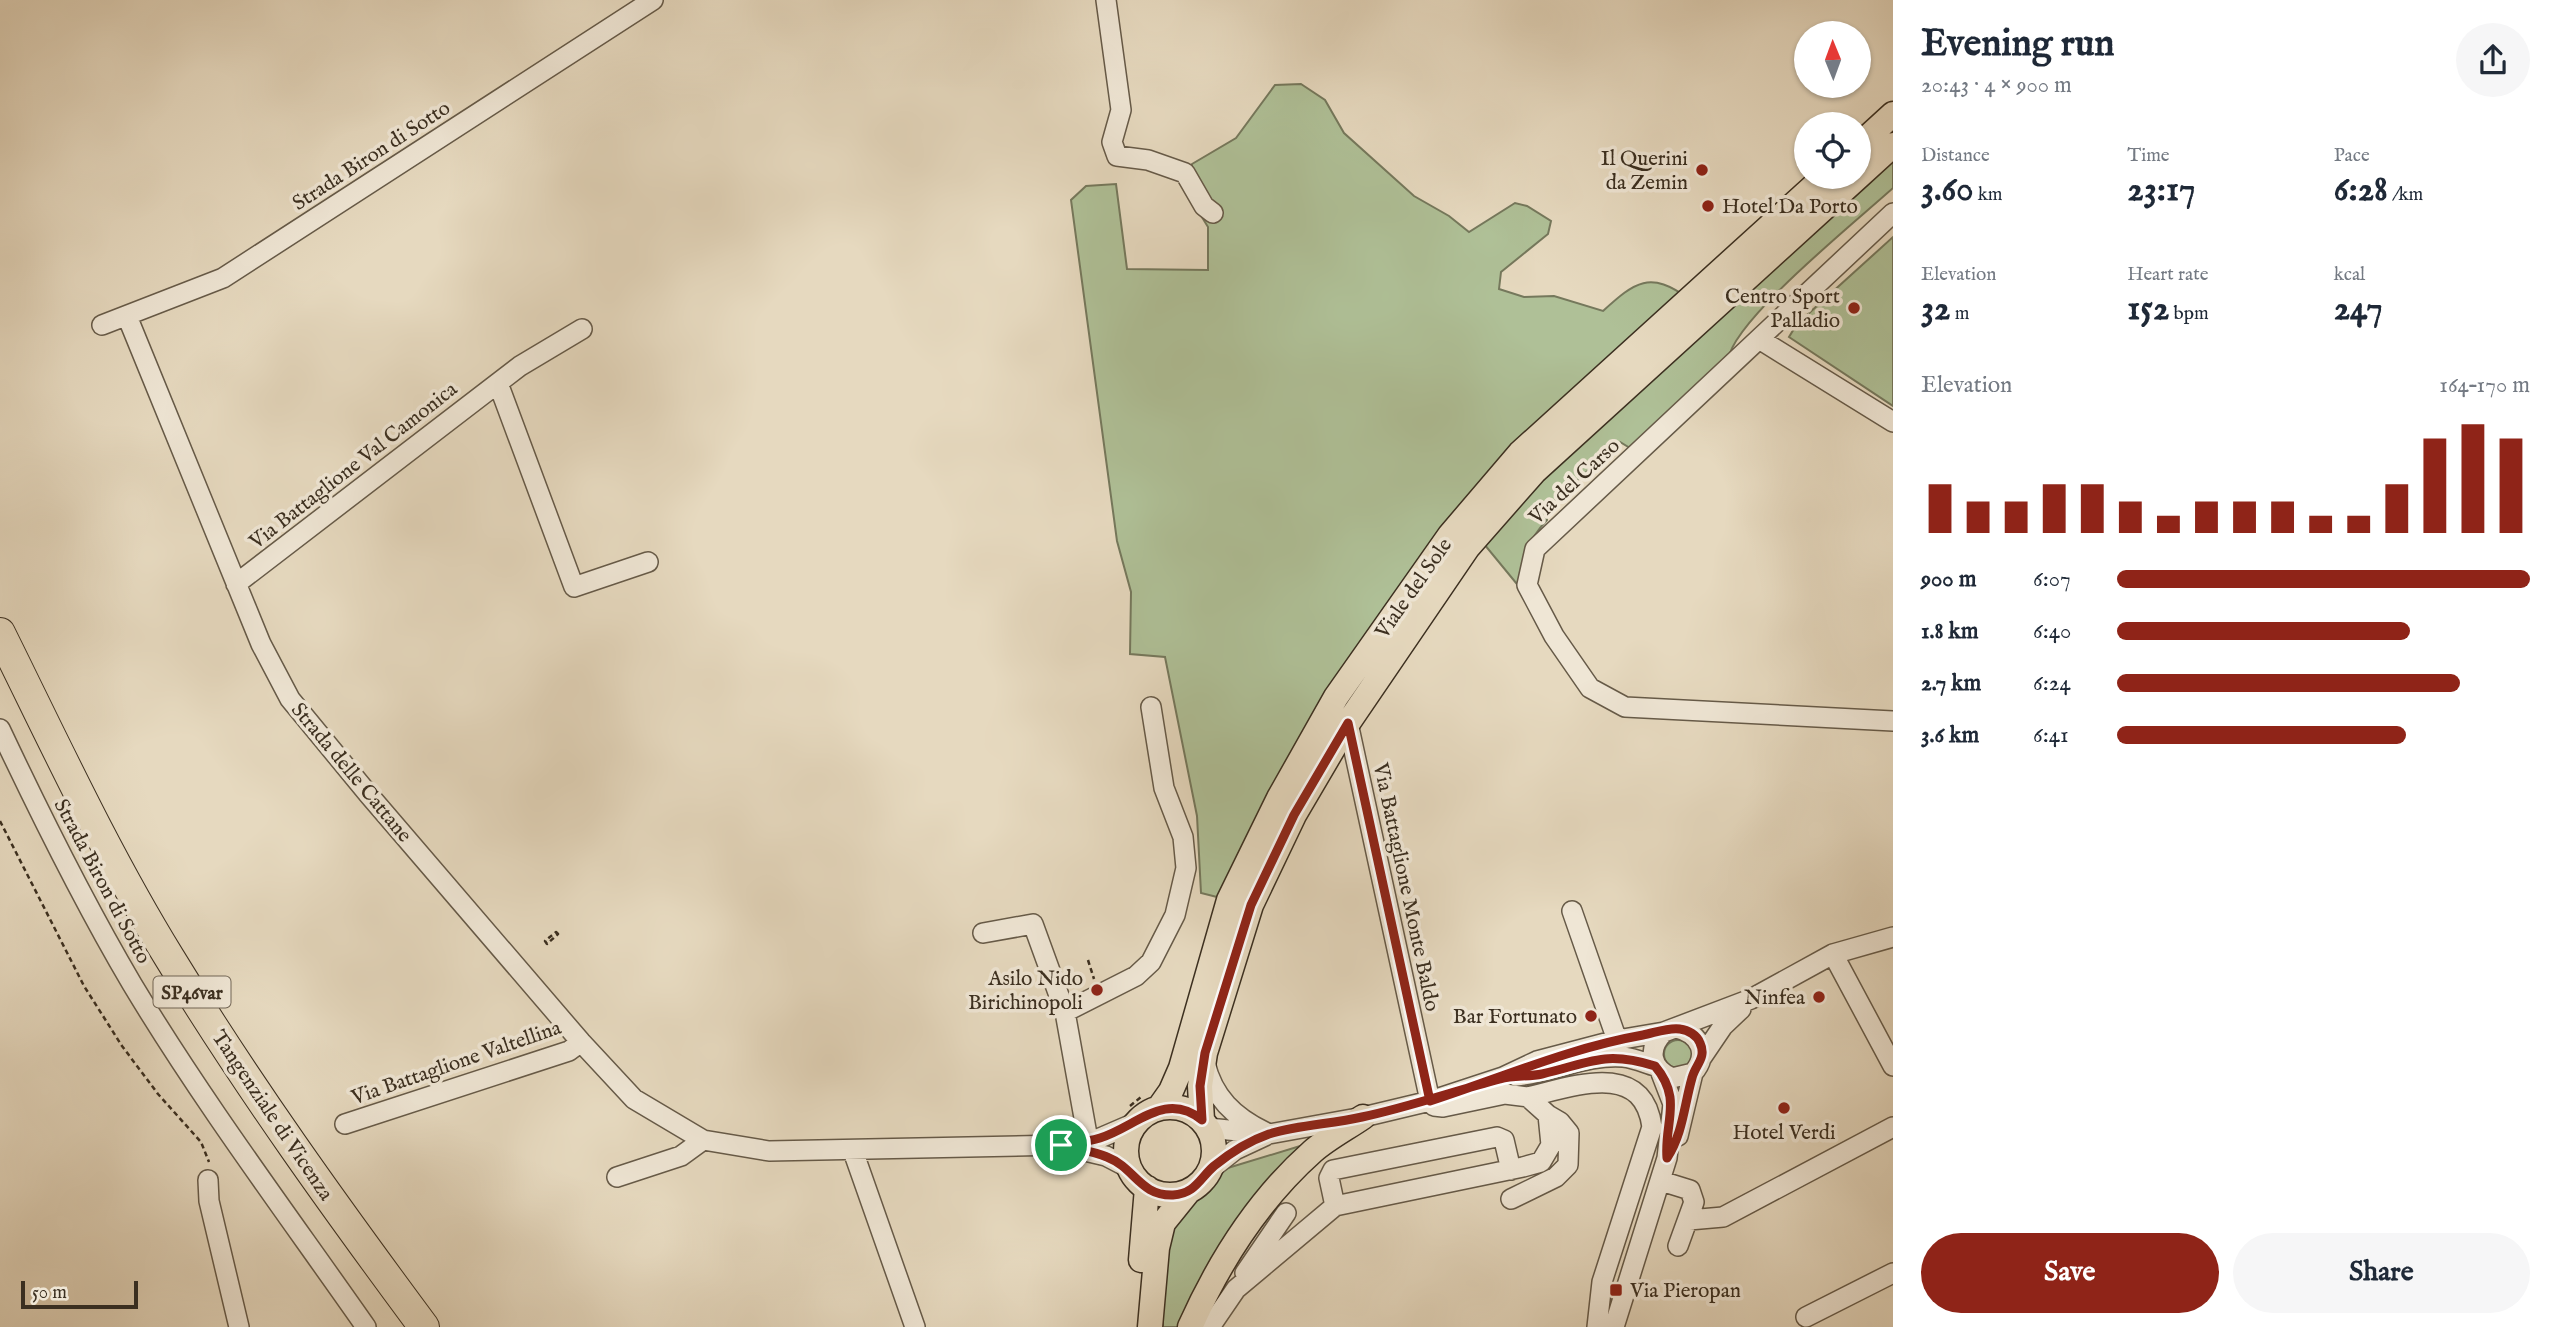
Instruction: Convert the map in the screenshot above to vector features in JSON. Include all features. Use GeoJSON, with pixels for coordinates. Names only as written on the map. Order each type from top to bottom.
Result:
{"type":"FeatureCollection","features":[{"type":"Feature","properties":{"kind":"highway","name":"Tangenziale di Vicenza"},"geometry":{"type":"LineString","coordinates":[[0,633],[81,798],[168,956],[311,1175],[424,1327]]}},
{"type":"Feature","properties":{"kind":"main road"},"geometry":{"type":"LineString","coordinates":[[1871,134],[1893,114]]}},
{"type":"Feature","properties":{"kind":"main road","name":"Viale del Sole"},"geometry":{"type":"LineString","coordinates":[[1871,165],[1893,145]]}},
{"type":"Feature","properties":{"kind":"main road","name":"Viale del Sole"},"geometry":{"type":"LineString","coordinates":[[1131,1116],[1171,1091],[1181,1068],[1229,900],[1279,798],[1336,697],[1450,535],[1520,453],[1811,189]]}},
{"type":"Feature","properties":{"kind":"main road","name":"Viale del Sole"},"geometry":{"type":"LineString","coordinates":[[1204,1058],[1251,905],[1294,815],[1348,723],[1468,547],[1534,471],[1845,189]]}},
{"type":"Feature","properties":{"kind":"main road"},"geometry":{"type":"LineString","coordinates":[[1150,1327],[1157,1248],[1163,1223],[1211,1169],[1214,1141],[1205,1124],[1200,1086],[1204,1058]]}},
{"type":"Feature","properties":{"kind":"main road"},"geometry":{"type":"LineString","coordinates":[[1151,1102],[1186,1110],[1205,1124]]}},
{"type":"Feature","properties":{"kind":"main road"},"geometry":{"type":"LineString","coordinates":[[1131,1116],[1128,1139],[1129,1168],[1147,1188],[1171,1195],[1188,1192]]}},
{"type":"Feature","properties":{"kind":"main road"},"geometry":{"type":"LineString","coordinates":[[1190,1327],[1206,1290],[1265,1201],[1315,1150],[1363,1117]]}},
{"type":"Feature","properties":{"kind":"main road"},"geometry":{"type":"LineString","coordinates":[[1136,1327],[1147,1188]]}},
{"type":"Feature","properties":{"kind":"street","name":"Strada Biron di Sotto"},"geometry":{"type":"LineString","coordinates":[[102,325],[223,278],[653,0]]}},
{"type":"Feature","properties":{"kind":"street"},"geometry":{"type":"LineString","coordinates":[[1106,0],[1121,110],[1112,142],[1116,156],[1148,160],[1185,173],[1204,206],[1213,213]]}},
{"type":"Feature","properties":{"kind":"street","name":"Via del Carso"},"geometry":{"type":"LineString","coordinates":[[1893,213],[1535,549],[1527,585],[1553,636],[1590,688],[1625,707],[1893,721]]}},
{"type":"Feature","properties":{"kind":"street","name":"Strada delle Cattane"},"geometry":{"type":"LineString","coordinates":[[127,316],[236,584],[270,663],[290,699],[581,1042],[634,1099],[703,1140],[769,1151],[1061,1145],[1088,1140],[1131,1116]]}},
{"type":"Feature","properties":{"kind":"street","name":"Via Battaglione Val Camonica"},"geometry":{"type":"LineString","coordinates":[[236,584],[498,383],[582,329]]}},
{"type":"Feature","properties":{"kind":"street"},"geometry":{"type":"LineString","coordinates":[[1759,339],[1893,422]]}},
{"type":"Feature","properties":{"kind":"street"},"geometry":{"type":"LineString","coordinates":[[498,383],[575,587],[649,562]]}},
{"type":"Feature","properties":{"kind":"street"},"geometry":{"type":"LineString","coordinates":[[1065,1012],[1117,988],[1136,976],[1151,962],[1175,915],[1186,867],[1183,837],[1164,788],[1151,707]]}},
{"type":"Feature","properties":{"kind":"street","name":"Via Battaglione Monte Baldo"},"geometry":{"type":"LineString","coordinates":[[1348,723],[1430,1101]]}},
{"type":"Feature","properties":{"kind":"street","name":"Strada Biron di Sotto"},"geometry":{"type":"LineString","coordinates":[[0,729],[60,856],[133,985],[245,1154],[366,1327]]}},
{"type":"Feature","properties":{"kind":"street"},"geometry":{"type":"LineString","coordinates":[[1572,911],[1617,1040]]}},
{"type":"Feature","properties":{"kind":"street"},"geometry":{"type":"LineString","coordinates":[[983,933],[1033,924],[1065,1012],[1088,1140]]}},
{"type":"Feature","properties":{"kind":"street"},"geometry":{"type":"LineString","coordinates":[[1211,1169],[1235,1150],[1269,1134],[1363,1117],[1430,1101],[1503,1077],[1537,1061],[1617,1040],[1670,1030],[1751,999],[1833,954],[1893,937]]}},
{"type":"Feature","properties":{"kind":"street"},"geometry":{"type":"LineString","coordinates":[[1833,954],[1893,1066]]}},
{"type":"Feature","properties":{"kind":"street"},"geometry":{"type":"LineString","coordinates":[[1503,1077],[1540,1074],[1612,1057],[1626,1057],[1672,1078],[1698,1065],[1723,1026],[1751,999]]}},
{"type":"Feature","properties":{"kind":"street"},"geometry":{"type":"LineString","coordinates":[[1614,1327],[1667,1158],[1673,1104],[1651,1053],[1655,1041],[1670,1030],[1691,1032],[1700,1043],[1698,1065],[1675,1145],[1667,1158]]}},
{"type":"Feature","properties":{"kind":"street","name":"Via Battaglione Valtellina"},"geometry":{"type":"LineString","coordinates":[[345,1124],[569,1051],[581,1042]]}},
{"type":"Feature","properties":{"kind":"street"},"geometry":{"type":"LineString","coordinates":[[1204,1058],[1209,1080],[1223,1103],[1244,1122],[1269,1134]]}},
{"type":"Feature","properties":{"kind":"street"},"geometry":{"type":"LineString","coordinates":[[1430,1101],[1434,1106],[1443,1107],[1505,1094],[1528,1097],[1585,1083],[1616,1083],[1637,1092],[1649,1107],[1652,1127],[1602,1282],[1597,1327]]}},
{"type":"Feature","properties":{"kind":"street"},"geometry":{"type":"LineString","coordinates":[[1511,1199],[1556,1177],[1568,1165],[1569,1133],[1560,1122],[1528,1097]]}},
{"type":"Feature","properties":{"kind":"street"},"geometry":{"type":"LineString","coordinates":[[1236,1289],[1335,1206],[1541,1162],[1551,1145],[1548,1115]]}},
{"type":"Feature","properties":{"kind":"street"},"geometry":{"type":"LineString","coordinates":[[1205,1124],[1269,1134]]}},
{"type":"Feature","properties":{"kind":"street"},"geometry":{"type":"LineString","coordinates":[[1689,1220],[1723,1217],[1893,1127]]}},
{"type":"Feature","properties":{"kind":"street"},"geometry":{"type":"LineString","coordinates":[[1335,1206],[1329,1178],[1333,1170],[1497,1137],[1504,1140],[1511,1170]]}},
{"type":"Feature","properties":{"kind":"street"},"geometry":{"type":"LineString","coordinates":[[617,1177],[681,1156],[703,1140]]}},
{"type":"Feature","properties":{"kind":"street","name":"Strada delle Cattane"},"geometry":{"type":"LineString","coordinates":[[1061,1145],[1106,1156],[1129,1168]]}},
{"type":"Feature","properties":{"kind":"street"},"geometry":{"type":"LineString","coordinates":[[853,1151],[915,1327]]}},
{"type":"Feature","properties":{"kind":"street"},"geometry":{"type":"LineString","coordinates":[[208,1180],[211,1212],[239,1327]]}},
{"type":"Feature","properties":{"kind":"street"},"geometry":{"type":"LineString","coordinates":[[1661,1181],[1690,1190],[1694,1202],[1678,1246]]}},
{"type":"Feature","properties":{"kind":"street"},"geometry":{"type":"LineString","coordinates":[[1210,1327],[1286,1213]]}},
{"type":"Feature","properties":{"kind":"street"},"geometry":{"type":"LineString","coordinates":[[1806,1317],[1893,1273]]}},
{"type":"Feature","properties":{"kind":"path"},"geometry":{"type":"LineString","coordinates":[[0,821],[84,986],[143,1075],[201,1142],[209,1163],[208,1180]]}},
{"type":"Feature","properties":{"kind":"path"},"geometry":{"type":"LineString","coordinates":[[1131,1116],[1151,1102]]}},
{"type":"Feature","properties":{"kind":"green space"},"geometry":{"type":"Polygon","coordinates":[[[1301,84],[1325,100],[1344,133],[1414,196],[1449,216],[1469,232],[1515,203],[1527,206],[1551,221],[1548,234],[1501,272],[1499,289],[1524,297],[1554,296],[1603,311],[1624,293],[1643,283],[1664,285],[1689,299],[1336,697],[1229,900],[1201,893],[1197,816],[1165,657],[1130,654],[1131,592],[1117,541],[1071,200],[1086,186],[1116,184],[1127,269],[1208,270],[1208,227],[1189,196],[1192,164],[1236,138],[1275,85],[1301,84]]]}},
{"type":"Feature","properties":{"kind":"green space"},"geometry":{"type":"Polygon","coordinates":[[[1893,156],[1893,188],[1773,296],[1735,342],[1728,360],[1630,448],[1620,442],[1545,509],[1547,520],[1527,552],[1521,589],[1484,544],[1562,455],[1856,189],[1871,189],[1871,176],[1893,156]]]}},
{"type":"Feature","properties":{"kind":"green space","name":"Centro Sport Palladio"},"geometry":{"type":"Polygon","coordinates":[[[1893,237],[1893,406],[1789,337],[1797,324],[1893,237]]]}},
{"type":"Feature","properties":{"kind":"green space"},"geometry":{"type":"Polygon","coordinates":[[[1678,1040],[1688,1044],[1692,1054],[1688,1064],[1678,1068],[1668,1064],[1664,1054],[1668,1044],[1678,1040]]]}},
{"type":"Feature","properties":{"kind":"green space"},"geometry":{"type":"Polygon","coordinates":[[[1310,1143],[1219,1254],[1189,1302],[1178,1327],[1163,1327],[1163,1270],[1173,1215],[1218,1171],[1310,1143]]]}},
{"type":"Feature","properties":{"kind":"place","name":"Il Querini da Zemin"},"geometry":{"type":"Point","coordinates":[1702,170]}},
{"type":"Feature","properties":{"kind":"place","name":"Hotel Da Porto"},"geometry":{"type":"Point","coordinates":[1708,206]}},
{"type":"Feature","properties":{"kind":"place","name":"Centro Sport Palladio"},"geometry":{"type":"Point","coordinates":[1854,308]}},
{"type":"Feature","properties":{"kind":"place","name":"Asilo Nido Birichinopoli"},"geometry":{"type":"Point","coordinates":[1097,990]}},
{"type":"Feature","properties":{"kind":"place","name":"Ninfea"},"geometry":{"type":"Point","coordinates":[1819,997]}},
{"type":"Feature","properties":{"kind":"place","name":"Bar Fortunato"},"geometry":{"type":"Point","coordinates":[1591,1016]}},
{"type":"Feature","properties":{"kind":"place","name":"Hotel Verdi"},"geometry":{"type":"Point","coordinates":[1784,1108]}},
{"type":"Feature","properties":{"kind":"place","name":"Via Pieropan"},"geometry":{"type":"Point","coordinates":[1616,1290]}},
{"type":"Feature","properties":{"kind":"route"},"geometry":{"type":"LineString","coordinates":[[1061,1145],[1100,1138],[1137,1122],[1158,1108],[1186,1110],[1202,1120],[1200,1086],[1205,1053],[1251,905],[1294,815],[1348,723],[1430,1101],[1503,1077],[1537,1061],[1617,1040],[1677,1028],[1691,1032],[1700,1043],[1702,1057],[1693,1073],[1686,1112],[1675,1145],[1667,1158],[1666,1144],[1673,1104],[1668,1088],[1655,1066],[1626,1057],[1612,1057],[1540,1074],[1503,1077],[1430,1101],[1363,1117],[1269,1134],[1235,1150],[1211,1169],[1198,1186],[1180,1194],[1163,1195],[1154,1192],[1143,1186],[1129,1168],[1106,1156],[1061,1145]]}}]}
